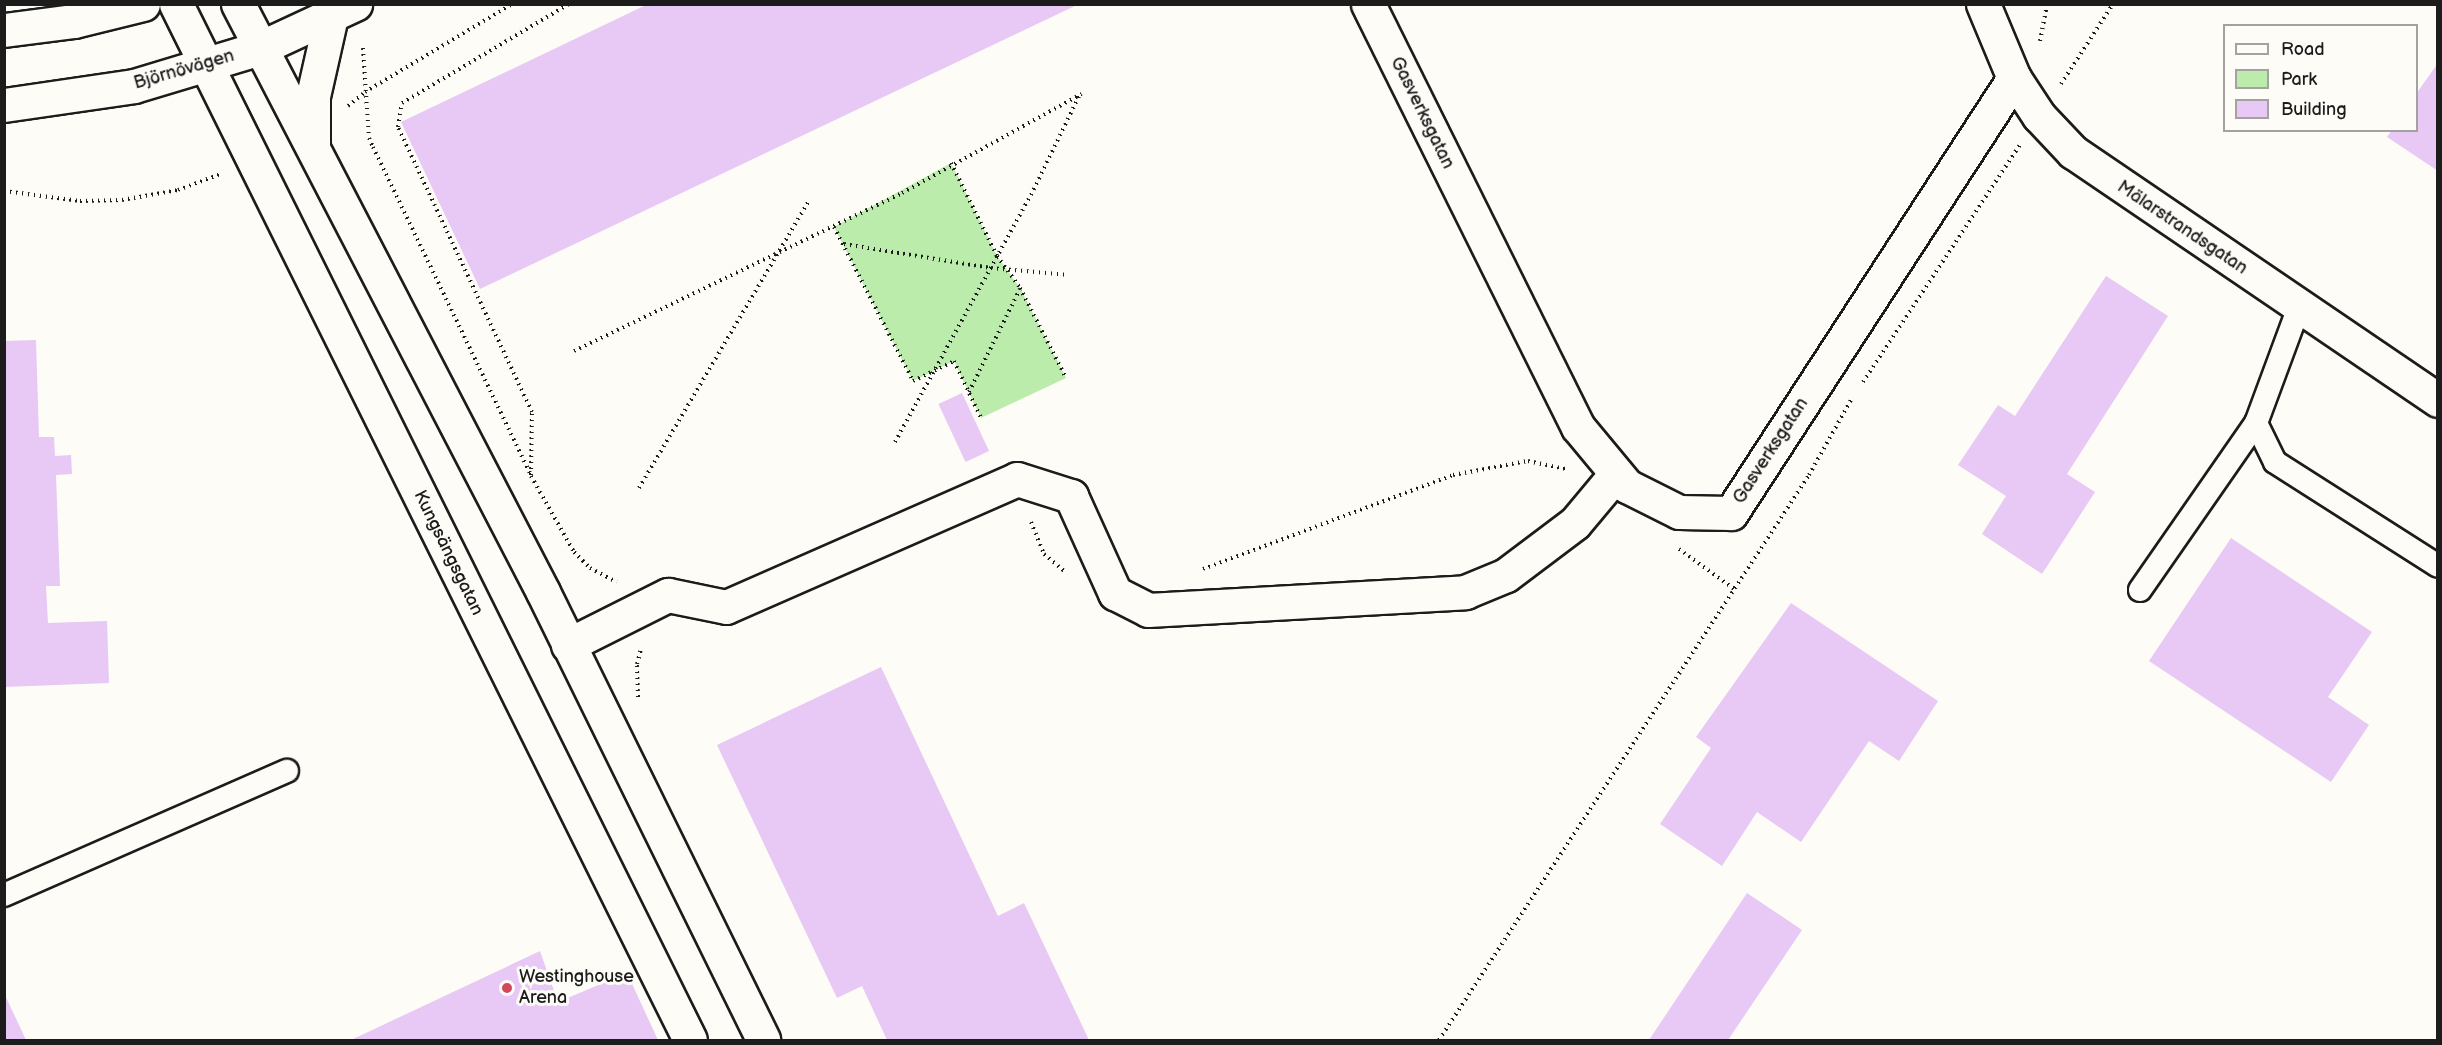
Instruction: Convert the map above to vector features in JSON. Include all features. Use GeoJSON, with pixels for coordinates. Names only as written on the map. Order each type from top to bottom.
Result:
{"type":"FeatureCollection","features":[{"type":"Feature","properties":{"kind":"street"},"geometry":{"type":"LineString","coordinates":[[4,30],[74,21],[143,4]]}},
{"type":"Feature","properties":{"kind":"street","name":"Kungsängsgatan"},"geometry":{"type":"LineString","coordinates":[[176,4],[690,1041]]}},
{"type":"Feature","properties":{"kind":"street"},"geometry":{"type":"LineString","coordinates":[[238,4],[568,645],[763,1041]]}},
{"type":"Feature","properties":{"kind":"street","name":"Gasverksgatan"},"geometry":{"type":"LineString","coordinates":[[1368,4],[1578,427],[1609,483],[1627,486],[1679,512],[1731,513],[2014,78]]}},
{"type":"Feature","properties":{"kind":"street","name":"Mälarstrandsgatan"},"geometry":{"type":"LineString","coordinates":[[1983,4],[2014,78],[2039,116],[2073,152],[2103,176],[2438,400]]}},
{"type":"Feature","properties":{"kind":"street"},"geometry":{"type":"LineString","coordinates":[[313,146],[314,96],[343,10]]}},
{"type":"Feature","properties":{"kind":"street","name":"Björnövägen"},"geometry":{"type":"LineString","coordinates":[[4,105],[134,86],[260,48],[343,10]]}},
{"type":"Feature","properties":{"kind":"street"},"geometry":{"type":"LineString","coordinates":[[568,645],[668,595],[726,607],[1013,481],[1071,496],[1113,589],[1148,610],[1465,592],[1506,575],[1575,523],[1609,483]]}},
{"type":"Feature","properties":{"kind":"lane"},"geometry":{"type":"LineString","coordinates":[[2140,590],[2256,423],[2299,307]]}},
{"type":"Feature","properties":{"kind":"lane"},"geometry":{"type":"LineString","coordinates":[[2256,423],[2276,462],[2438,566]]}},
{"type":"Feature","properties":{"kind":"lane"},"geometry":{"type":"LineString","coordinates":[[4,896],[287,771]]}},
{"type":"Feature","properties":{"kind":"path"},"geometry":{"type":"LineString","coordinates":[[343,110],[365,92],[512,4]]}},
{"type":"Feature","properties":{"kind":"path"},"geometry":{"type":"LineString","coordinates":[[531,476],[532,412],[398,127],[402,103],[569,4]]}},
{"type":"Feature","properties":{"kind":"path"},"geometry":{"type":"LineString","coordinates":[[1439,1041],[1809,475],[1852,398],[2113,4]]}},
{"type":"Feature","properties":{"kind":"path"},"geometry":{"type":"LineString","coordinates":[[363,38],[369,138],[531,476],[574,552],[590,568],[615,580],[644,640],[637,664],[637,696]]}},
{"type":"Feature","properties":{"kind":"path"},"geometry":{"type":"LineString","coordinates":[[574,351],[834,227],[951,164],[1001,140],[1081,94],[991,268],[895,442]]}},
{"type":"Feature","properties":{"kind":"path"},"geometry":{"type":"LineString","coordinates":[[951,164],[997,256],[1020,288],[1066,378]]}},
{"type":"Feature","properties":{"kind":"path"},"geometry":{"type":"LineString","coordinates":[[4,191],[80,201],[122,200],[178,190],[224,173]]}},
{"type":"Feature","properties":{"kind":"path"},"geometry":{"type":"LineString","coordinates":[[639,489],[809,201]]}},
{"type":"Feature","properties":{"kind":"path"},"geometry":{"type":"LineString","coordinates":[[834,227],[913,381],[954,361],[981,418]]}},
{"type":"Feature","properties":{"kind":"path"},"geometry":{"type":"LineString","coordinates":[[843,243],[991,268],[1069,275]]}},
{"type":"Feature","properties":{"kind":"path"},"geometry":{"type":"LineString","coordinates":[[969,392],[1020,288]]}},
{"type":"Feature","properties":{"kind":"path"},"geometry":{"type":"LineString","coordinates":[[1198,571],[1464,473],[1528,461],[1573,471],[1609,483]]}},
{"type":"Feature","properties":{"kind":"path"},"geometry":{"type":"LineString","coordinates":[[1013,481],[1044,554],[1086,590],[1113,589]]}},
{"type":"Feature","properties":{"kind":"path"},"geometry":{"type":"LineString","coordinates":[[1677,548],[1734,590]]}},
{"type":"Feature","properties":{"kind":"green space"},"geometry":{"type":"Polygon","coordinates":[[[951,163],[997,256],[1020,288],[1066,378],[981,418],[954,361],[913,381],[834,227],[951,163]]]}},
{"type":"Feature","properties":{"kind":"building"},"geometry":{"type":"Polygon","coordinates":[[[648,4],[1079,4],[480,289],[401,122],[648,4]]]}},
{"type":"Feature","properties":{"kind":"building"},"geometry":{"type":"Polygon","coordinates":[[[2438,63],[2438,171],[2387,137],[2391,132],[2418,132],[2418,91],[2438,63]]]}},
{"type":"Feature","properties":{"kind":"building"},"geometry":{"type":"Polygon","coordinates":[[[2106,276],[2168,316],[2067,474],[2095,492],[2042,574],[1982,534],[2006,496],[1958,465],[1998,405],[2015,416],[2106,276]]]}},
{"type":"Feature","properties":{"kind":"building"},"geometry":{"type":"Polygon","coordinates":[[[36,340],[39,437],[54,437],[55,456],[71,455],[72,474],[56,475],[60,586],[46,586],[48,623],[107,621],[109,683],[4,687],[4,341],[36,340]]]}},
{"type":"Feature","properties":{"kind":"building"},"geometry":{"type":"Polygon","coordinates":[[[962,393],[989,451],[965,462],[938,404],[962,393]]]}},
{"type":"Feature","properties":{"kind":"building"},"geometry":{"type":"Polygon","coordinates":[[[2231,538],[2372,632],[2328,697],[2369,725],[2331,782],[2149,661],[2231,538]]]}},
{"type":"Feature","properties":{"kind":"building"},"geometry":{"type":"Polygon","coordinates":[[[1791,603],[1938,701],[1899,761],[1869,741],[1801,842],[1757,812],[1722,866],[1660,824],[1711,748],[1696,737],[1791,603]]]}},
{"type":"Feature","properties":{"kind":"building"},"geometry":{"type":"Polygon","coordinates":[[[881,667],[998,916],[1024,903],[1089,1040],[887,1040],[862,986],[837,998],[717,745],[881,667]]]}},
{"type":"Feature","properties":{"kind":"building"},"geometry":{"type":"Polygon","coordinates":[[[1747,893],[1802,930],[1728,1040],[1649,1040],[1747,893]]]}},
{"type":"Feature","properties":{"kind":"building","name":"Westinghouse Arena"},"geometry":{"type":"Polygon","coordinates":[[[540,951],[558,1002],[627,973],[658,1040],[351,1040],[540,951]]]}},
{"type":"Feature","properties":{"kind":"building"},"geometry":{"type":"Polygon","coordinates":[[[4,993],[26,1040],[4,1040],[4,993]]]}},
{"type":"Feature","properties":{"kind":"place","name":"Westinghouse Arena"},"geometry":{"type":"Point","coordinates":[507,988]}}]}
